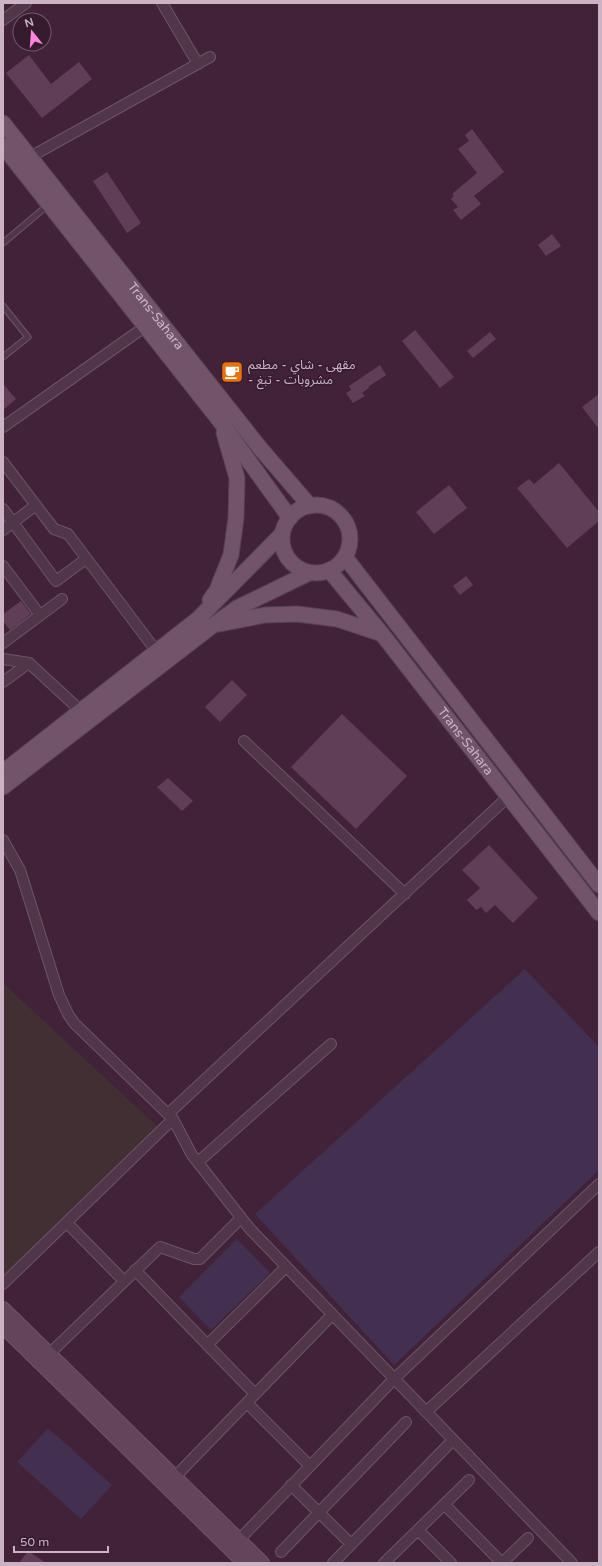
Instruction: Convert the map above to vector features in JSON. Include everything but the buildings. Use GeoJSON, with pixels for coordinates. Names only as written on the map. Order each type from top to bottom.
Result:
{"type":"FeatureCollection","features":[{"type":"Feature","properties":{"kind":"main road","name":"Trans-Sahara"},"geometry":{"type":"LineString","coordinates":[[4,126],[30,157],[55,200],[146,326],[220,421],[290,518]]}},
{"type":"Feature","properties":{"kind":"main road","name":"Trans-Sahara"},"geometry":{"type":"LineString","coordinates":[[3,146],[55,200],[260,448],[310,506]]}},
{"type":"Feature","properties":{"kind":"main road"},"geometry":{"type":"LineString","coordinates":[[198,619],[217,590],[231,555],[236,518],[237,478],[220,421]]}},
{"type":"Feature","properties":{"kind":"main road"},"geometry":{"type":"LineString","coordinates":[[310,506],[321,506],[332,509],[347,525],[350,536],[349,546],[345,557],[338,565],[319,573],[300,569],[288,558],[282,544],[282,534],[290,518],[299,510],[310,506]]}},
{"type":"Feature","properties":{"kind":"main road"},"geometry":{"type":"LineString","coordinates":[[3,772],[198,619],[282,534]]}},
{"type":"Feature","properties":{"kind":"main road","name":"Trans-Sahara"},"geometry":{"type":"LineString","coordinates":[[345,557],[599,885]]}},
{"type":"Feature","properties":{"kind":"main road","name":"Trans-Sahara"},"geometry":{"type":"LineString","coordinates":[[329,570],[382,634],[599,914]]}},
{"type":"Feature","properties":{"kind":"main road"},"geometry":{"type":"LineString","coordinates":[[3,787],[212,626],[238,608],[309,572]]}},
{"type":"Feature","properties":{"kind":"main road"},"geometry":{"type":"LineString","coordinates":[[212,626],[265,615],[297,614],[337,619],[382,634]]}},
{"type":"Feature","properties":{"kind":"main road"},"geometry":{"type":"LineString","coordinates":[[3,1309],[45,1358],[170,1482],[234,1544],[262,1563]]}},
{"type":"Feature","properties":{"kind":"main road"},"geometry":{"type":"LineString","coordinates":[[3,1326],[45,1358]]}},
{"type":"Feature","properties":{"kind":"main road"},"geometry":{"type":"LineString","coordinates":[[234,1544],[245,1563]]}},
{"type":"Feature","properties":{"kind":"street"},"geometry":{"type":"LineString","coordinates":[[3,20],[26,3]]}},
{"type":"Feature","properties":{"kind":"street"},"geometry":{"type":"LineString","coordinates":[[162,3],[198,64]]}},
{"type":"Feature","properties":{"kind":"street"},"geometry":{"type":"LineString","coordinates":[[30,157],[210,57]]}},
{"type":"Feature","properties":{"kind":"street"},"geometry":{"type":"LineString","coordinates":[[3,427],[146,326]]}},
{"type":"Feature","properties":{"kind":"street"},"geometry":{"type":"LineString","coordinates":[[3,462],[54,529],[68,534],[157,652]]}},
{"type":"Feature","properties":{"kind":"street"},"geometry":{"type":"LineString","coordinates":[[3,530],[36,505]]}},
{"type":"Feature","properties":{"kind":"street"},"geometry":{"type":"LineString","coordinates":[[3,509],[56,581],[86,558]]}},
{"type":"Feature","properties":{"kind":"street"},"geometry":{"type":"LineString","coordinates":[[3,566],[40,615]]}},
{"type":"Feature","properties":{"kind":"street"},"geometry":{"type":"LineString","coordinates":[[3,643],[62,599]]}},
{"type":"Feature","properties":{"kind":"street"},"geometry":{"type":"LineString","coordinates":[[3,659],[29,663],[81,711]]}},
{"type":"Feature","properties":{"kind":"street"},"geometry":{"type":"LineString","coordinates":[[3,682],[29,663]]}},
{"type":"Feature","properties":{"kind":"street"},"geometry":{"type":"LineString","coordinates":[[244,741],[405,894]]}},
{"type":"Feature","properties":{"kind":"street"},"geometry":{"type":"LineString","coordinates":[[3,1284],[67,1223],[170,1117],[508,797]]}},
{"type":"Feature","properties":{"kind":"street"},"geometry":{"type":"LineString","coordinates":[[3,840],[20,870],[59,995],[74,1023],[170,1117],[192,1155],[250,1229],[572,1563]]}},
{"type":"Feature","properties":{"kind":"street"},"geometry":{"type":"LineString","coordinates":[[198,1162],[331,1044]]}},
{"type":"Feature","properties":{"kind":"street"},"geometry":{"type":"LineString","coordinates":[[234,1544],[394,1379],[599,1184]]}},
{"type":"Feature","properties":{"kind":"street"},"geometry":{"type":"LineString","coordinates":[[45,1358],[160,1246],[194,1259],[200,1259],[241,1218]]}},
{"type":"Feature","properties":{"kind":"street"},"geometry":{"type":"LineString","coordinates":[[67,1223],[124,1281]]}},
{"type":"Feature","properties":{"kind":"street"},"geometry":{"type":"LineString","coordinates":[[426,1412],[599,1252]]}},
{"type":"Feature","properties":{"kind":"street"},"geometry":{"type":"LineString","coordinates":[[207,1345],[286,1267]]}},
{"type":"Feature","properties":{"kind":"street"},"geometry":{"type":"LineString","coordinates":[[136,1270],[255,1394]]}},
{"type":"Feature","properties":{"kind":"street"},"geometry":{"type":"LineString","coordinates":[[170,1482],[332,1315]]}},
{"type":"Feature","properties":{"kind":"street"},"geometry":{"type":"LineString","coordinates":[[247,1403],[310,1466]]}},
{"type":"Feature","properties":{"kind":"street"},"geometry":{"type":"LineString","coordinates":[[281,1552],[406,1422]]}},
{"type":"Feature","properties":{"kind":"street"},"geometry":{"type":"LineString","coordinates":[[333,1563],[453,1440]]}},
{"type":"Feature","properties":{"kind":"street"},"geometry":{"type":"LineString","coordinates":[[384,1563],[469,1480]]}},
{"type":"Feature","properties":{"kind":"street"},"geometry":{"type":"LineString","coordinates":[[291,1485],[351,1544]]}},
{"type":"Feature","properties":{"kind":"street"},"geometry":{"type":"LineString","coordinates":[[444,1504],[502,1563],[528,1538]]}},
{"type":"Feature","properties":{"kind":"street"},"geometry":{"type":"LineString","coordinates":[[418,1530],[451,1563]]}},
{"type":"Feature","properties":{"kind":"lane"},"geometry":{"type":"LineString","coordinates":[[3,243],[55,200]]}},
{"type":"Feature","properties":{"kind":"lane"},"geometry":{"type":"LineString","coordinates":[[3,306],[28,337],[3,356]]}},
{"type":"Feature","properties":{"kind":"shaded area"},"geometry":{"type":"Polygon","coordinates":[[[525,969],[599,1047],[599,1170],[394,1365],[255,1214],[525,969]]]}},
{"type":"Feature","properties":{"kind":"shaded area"},"geometry":{"type":"Polygon","coordinates":[[[3,983],[158,1127],[3,1276],[3,983]]]}},
{"type":"Feature","properties":{"kind":"shaded area"},"geometry":{"type":"Polygon","coordinates":[[[237,1239],[270,1273],[211,1330],[179,1297],[237,1239]]]}},
{"type":"Feature","properties":{"kind":"shaded area"},"geometry":{"type":"Polygon","coordinates":[[[48,1428],[112,1485],[81,1519],[17,1462],[48,1428]]]}},
{"type":"Feature","properties":{"kind":"place","name":"مقهى - شاي - مطعم - مشروبات - تبغ"},"geometry":{"type":"Point","coordinates":[232,372]}}]}
